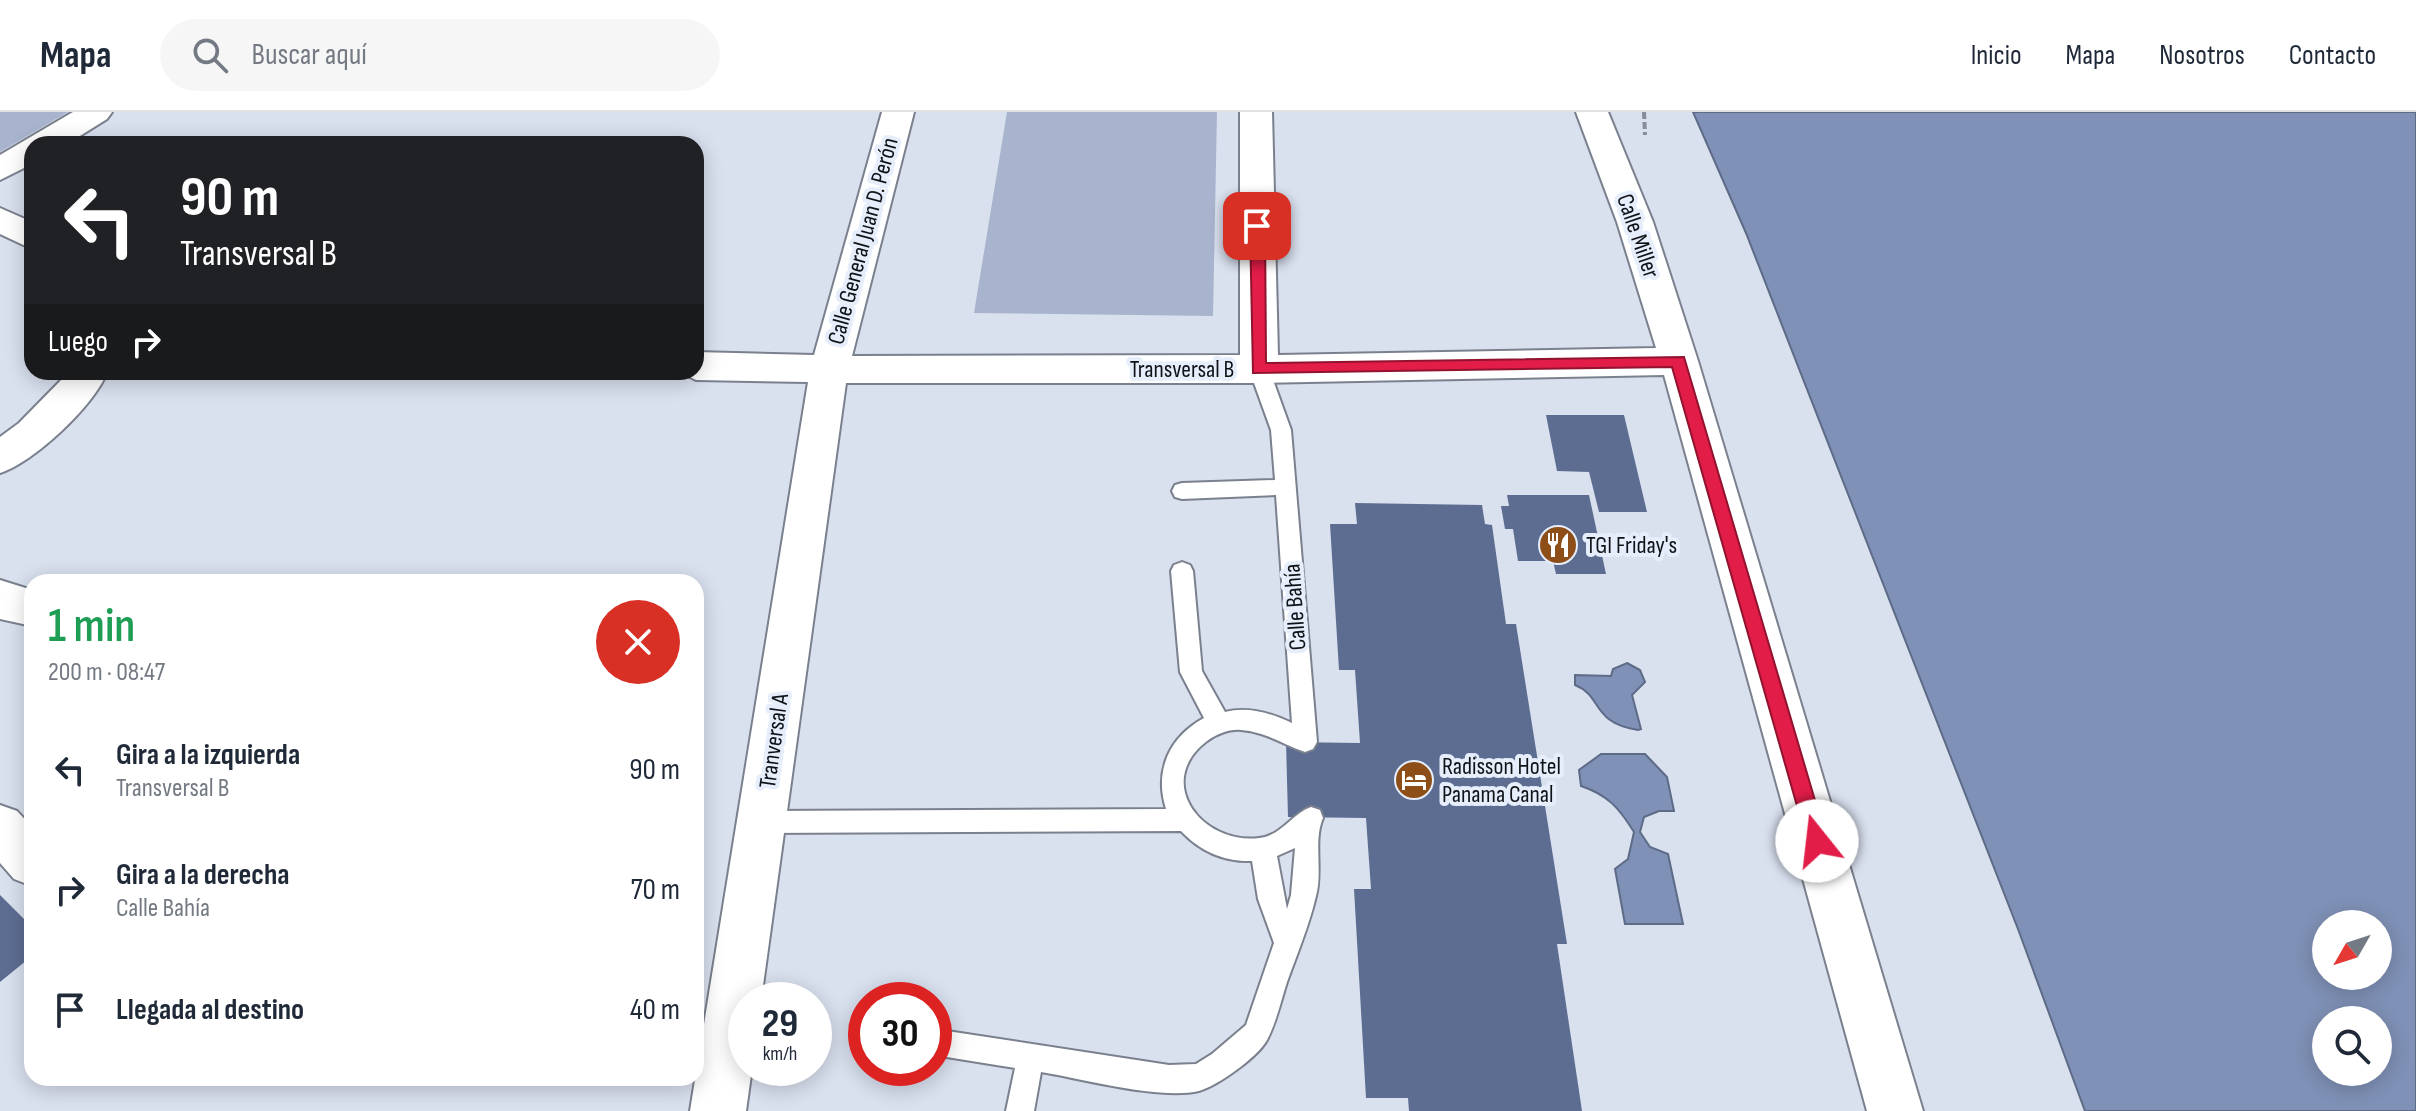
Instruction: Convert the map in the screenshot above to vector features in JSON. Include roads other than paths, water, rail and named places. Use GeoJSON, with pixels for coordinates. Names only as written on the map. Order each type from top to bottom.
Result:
{"type":"FeatureCollection","features":[{"type":"Feature","properties":{"kind":"street"},"geometry":{"type":"LineString","coordinates":[[59,136],[96,112]]}},
{"type":"Feature","properties":{"kind":"street","name":"Calle General Juan D. Perón"},"geometry":{"type":"LineString","coordinates":[[829,370],[898,112]]}},
{"type":"Feature","properties":{"kind":"street","name":"Calle Bahía"},"geometry":{"type":"LineString","coordinates":[[1256,112],[1259,369]]}},
{"type":"Feature","properties":{"kind":"street","name":"Calle Miller"},"geometry":{"type":"LineString","coordinates":[[1592,112],[1635,222],[1679,361],[1895,1111]]}},
{"type":"Feature","properties":{"kind":"street"},"geometry":{"type":"LineString","coordinates":[[0,169],[24,156]]}},
{"type":"Feature","properties":{"kind":"street"},"geometry":{"type":"LineString","coordinates":[[0,219],[24,232]]}},
{"type":"Feature","properties":{"kind":"street","name":"Transversal B"},"geometry":{"type":"LineString","coordinates":[[704,366],[829,370],[1259,369],[1679,361]]}},
{"type":"Feature","properties":{"kind":"street","name":"Tranversal A"},"geometry":{"type":"LineString","coordinates":[[718,1111],[829,370]]}},
{"type":"Feature","properties":{"kind":"street"},"geometry":{"type":"LineString","coordinates":[[0,458],[33,433],[85,380]]}},
{"type":"Feature","properties":{"kind":"street"},"geometry":{"type":"LineString","coordinates":[[0,598],[5,603],[24,607]]}},
{"type":"Feature","properties":{"kind":"street"},"geometry":{"type":"LineString","coordinates":[[0,827],[24,854]]}},
{"type":"Feature","properties":{"kind":"lane","name":"Calle Bahía"},"geometry":{"type":"LineString","coordinates":[[1185,820],[1174,801],[1171,781],[1175,762],[1185,745],[1199,731],[1218,722],[1242,717],[1265,719],[1287,728],[1305,742],[1281,430],[1259,369]]}},
{"type":"Feature","properties":{"kind":"lane"},"geometry":{"type":"LineString","coordinates":[[1182,491],[1286,487]]}},
{"type":"Feature","properties":{"kind":"lane"},"geometry":{"type":"LineString","coordinates":[[1182,571],[1191,672],[1218,722]]}},
{"type":"Feature","properties":{"kind":"lane"},"geometry":{"type":"LineString","coordinates":[[762,822],[1185,820],[1214,844],[1239,850],[1264,850],[1288,841],[1309,822],[1304,895],[1288,945],[1256,1034],[1222,1064],[1199,1077],[1169,1079],[952,1044]]}},
{"type":"Feature","properties":{"kind":"lane"},"geometry":{"type":"LineString","coordinates":[[1264,850],[1266,881],[1273,913],[1288,945]]}},
{"type":"Feature","properties":{"kind":"lane"},"geometry":{"type":"LineString","coordinates":[[1020,1111],[1031,1055]]}},
{"type":"Feature","properties":{"kind":"place","name":"TGI Friday's"},"geometry":{"type":"Point","coordinates":[1558,545]}},
{"type":"Feature","properties":{"kind":"place","name":"Radisson Hotel Panama Canal"},"geometry":{"type":"Point","coordinates":[1414,780]}}]}
